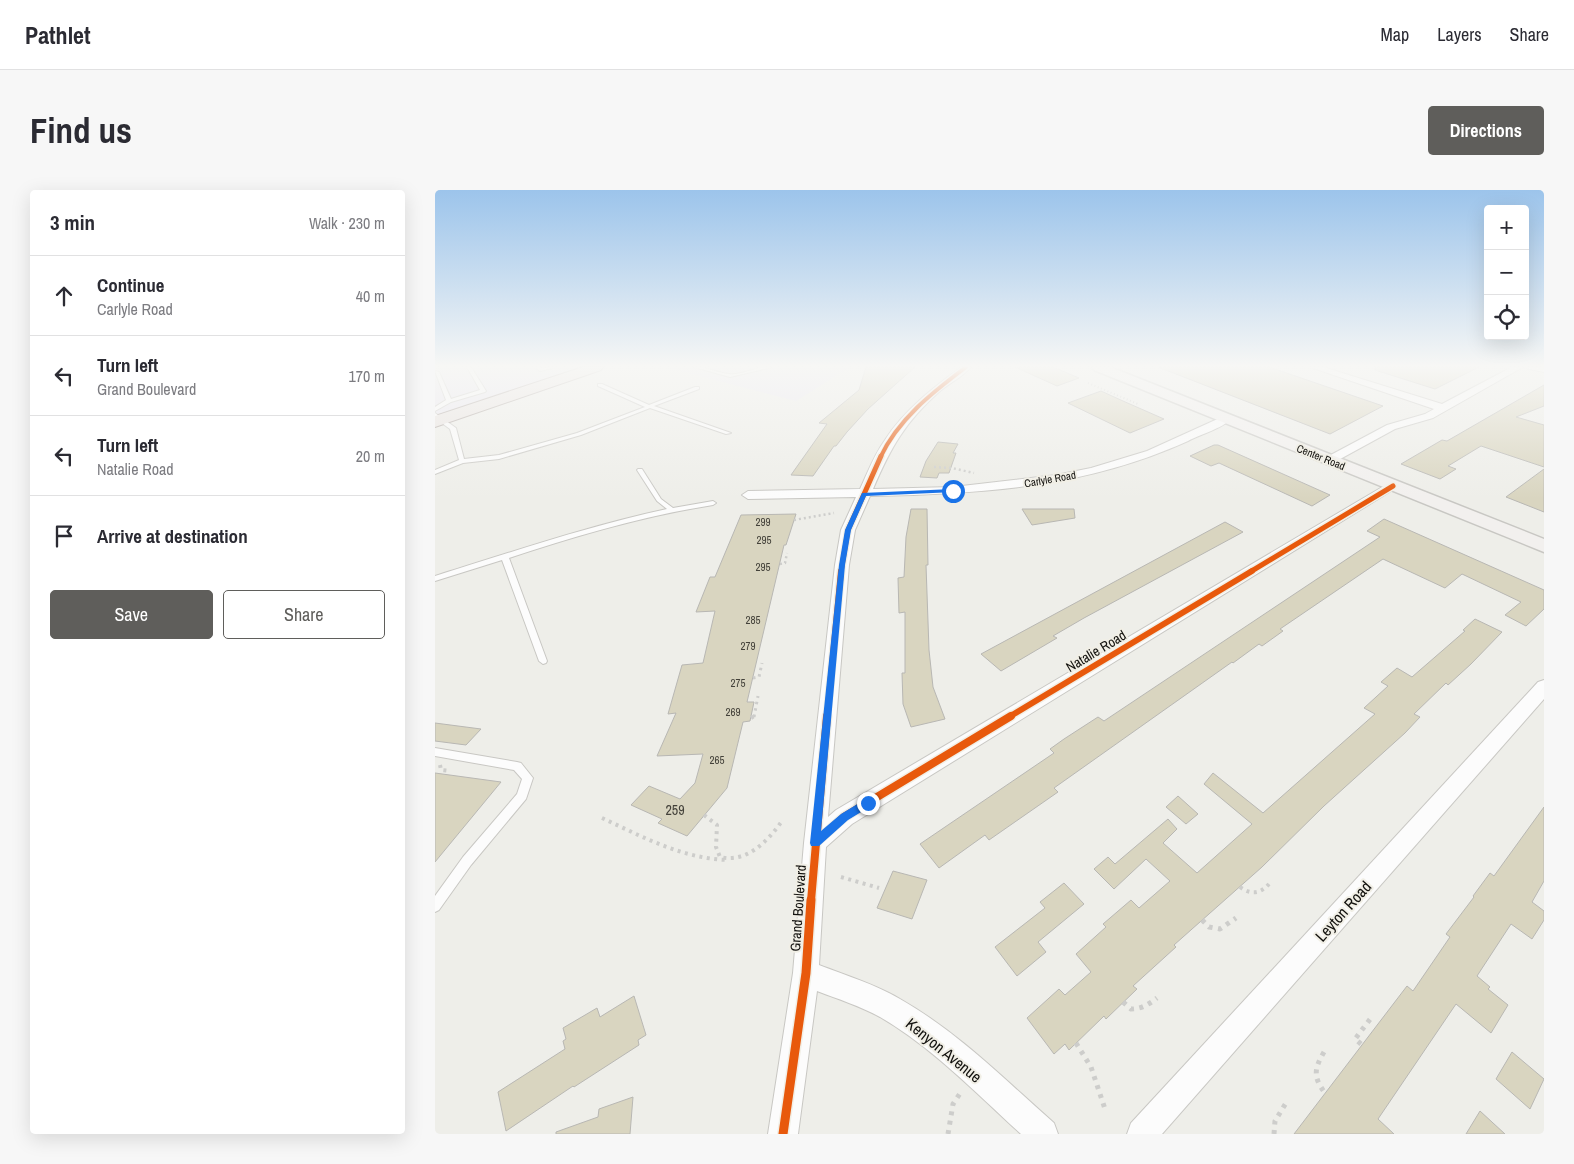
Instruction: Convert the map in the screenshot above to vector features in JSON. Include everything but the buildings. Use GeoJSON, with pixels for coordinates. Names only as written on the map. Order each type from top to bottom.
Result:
{"type":"FeatureCollection","features":[{"type":"Feature","properties":{"kind":"main road"},"geometry":{"type":"LineString","coordinates":[[436,416],[452,411]]}},
{"type":"Feature","properties":{"kind":"main road","name":"Center Road"},"geometry":{"type":"LineString","coordinates":[[1207,411],[1544,546]]}},
{"type":"Feature","properties":{"kind":"street","name":"Grand Boulevard"},"geometry":{"type":"LineString","coordinates":[[783,1134],[806,972],[815,843],[842,565],[848,530],[883,452],[896,431],[915,411]]}},
{"type":"Feature","properties":{"kind":"street"},"geometry":{"type":"LineString","coordinates":[[1331,460],[1391,427],[1429,416],[1438,411]]}},
{"type":"Feature","properties":{"kind":"street","name":"Carlyle Road"},"geometry":{"type":"LineString","coordinates":[[748,495],[953,491],[1056,479],[1094,471],[1151,453],[1226,419]]}},
{"type":"Feature","properties":{"kind":"street","name":"Natalie Road"},"geometry":{"type":"LineString","coordinates":[[815,843],[844,817],[1393,486]]}},
{"type":"Feature","properties":{"kind":"street","name":"Leyton Road"},"geometry":{"type":"LineString","coordinates":[[1141,1134],[1544,687]]}},
{"type":"Feature","properties":{"kind":"street","name":"Kenyon Avenue"},"geometry":{"type":"LineString","coordinates":[[806,972],[852,990],[889,1008],[927,1032],[1043,1134]]}},
{"type":"Feature","properties":{"kind":"lane"},"geometry":{"type":"LineString","coordinates":[[435,472],[462,461],[499,457],[579,434],[636,411]]}},
{"type":"Feature","properties":{"kind":"lane"},"geometry":{"type":"LineString","coordinates":[[663,411],[728,433]]}},
{"type":"Feature","properties":{"kind":"lane"},"geometry":{"type":"LineString","coordinates":[[436,416],[453,428],[462,461]]}},
{"type":"Feature","properties":{"kind":"lane"},"geometry":{"type":"LineString","coordinates":[[640,470],[659,500],[671,509]]}},
{"type":"Feature","properties":{"kind":"lane"},"geometry":{"type":"LineString","coordinates":[[435,579],[615,523],[671,509],[713,503]]}},
{"type":"Feature","properties":{"kind":"lane"},"geometry":{"type":"LineString","coordinates":[[505,557],[543,661]]}},
{"type":"Feature","properties":{"kind":"lane"},"geometry":{"type":"LineString","coordinates":[[435,752],[517,766],[528,778],[522,796],[467,861],[435,906]]}},
{"type":"Feature","properties":{"kind":"path"},"geometry":{"type":"LineString","coordinates":[[933,467],[953,468],[977,474]]}},
{"type":"Feature","properties":{"kind":"path"},"geometry":{"type":"LineString","coordinates":[[794,520],[834,513]]}},
{"type":"Feature","properties":{"kind":"path"},"geometry":{"type":"LineString","coordinates":[[780,564],[785,563],[787,553]]}},
{"type":"Feature","properties":{"kind":"path"},"geometry":{"type":"LineString","coordinates":[[753,678],[759,677],[763,664]]}},
{"type":"Feature","properties":{"kind":"path"},"geometry":{"type":"LineString","coordinates":[[751,718],[755,718],[758,696]]}},
{"type":"Feature","properties":{"kind":"path"},"geometry":{"type":"LineString","coordinates":[[704,816],[714,821],[719,835],[716,846],[721,857],[729,860]]}},
{"type":"Feature","properties":{"kind":"path"},"geometry":{"type":"LineString","coordinates":[[602,818],[694,858],[714,861],[739,858],[757,848],[771,837],[782,821]]}},
{"type":"Feature","properties":{"kind":"path"},"geometry":{"type":"LineString","coordinates":[[841,877],[879,888]]}},
{"type":"Feature","properties":{"kind":"path"},"geometry":{"type":"LineString","coordinates":[[1240,887],[1252,894],[1259,893],[1269,884]]}},
{"type":"Feature","properties":{"kind":"path"},"geometry":{"type":"LineString","coordinates":[[1202,920],[1209,927],[1221,929],[1236,918]]}},
{"type":"Feature","properties":{"kind":"path"},"geometry":{"type":"LineString","coordinates":[[1123,1002],[1131,1009],[1137,1009],[1157,998]]}},
{"type":"Feature","properties":{"kind":"path"},"geometry":{"type":"LineString","coordinates":[[1361,1044],[1355,1039],[1371,1018]]}},
{"type":"Feature","properties":{"kind":"path"},"geometry":{"type":"LineString","coordinates":[[1076,1043],[1097,1077],[1105,1109]]}},
{"type":"Feature","properties":{"kind":"path"},"geometry":{"type":"LineString","coordinates":[[1324,1052],[1315,1067],[1314,1074],[1315,1080],[1325,1093]]}},
{"type":"Feature","properties":{"kind":"path"},"geometry":{"type":"LineString","coordinates":[[948,1134],[953,1104],[974,1073]]}},
{"type":"Feature","properties":{"kind":"path"},"geometry":{"type":"LineString","coordinates":[[1274,1134],[1274,1120],[1286,1104]]}},
{"type":"Feature","properties":{"kind":"shaded area"},"geometry":{"type":"Polygon","coordinates":[[[435,411],[467,411],[435,422],[435,411]]]}},
{"type":"Feature","properties":{"kind":"cycle path"},"geometry":{"type":"LineString","coordinates":[[783,1134],[806,973],[815,843],[842,565],[848,530],[883,452],[890,440],[914,411]]}},
{"type":"Feature","properties":{"kind":"cycle path"},"geometry":{"type":"LineString","coordinates":[[815,843],[844,817],[1393,486]]}},
{"type":"Feature","properties":{"kind":"route"},"geometry":{"type":"LineString","coordinates":[[868,803],[844,817],[815,843],[842,565],[848,530],[857,506],[864,494],[953,491]]}}]}
